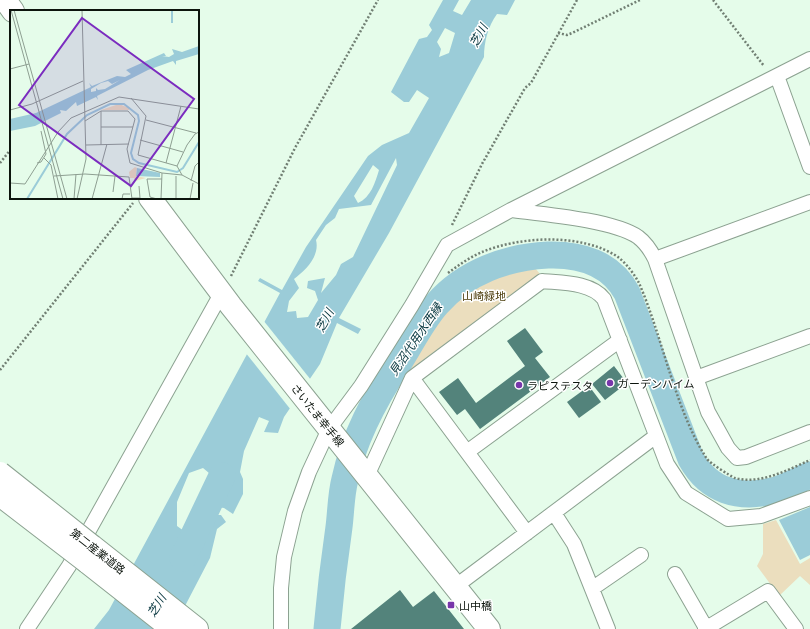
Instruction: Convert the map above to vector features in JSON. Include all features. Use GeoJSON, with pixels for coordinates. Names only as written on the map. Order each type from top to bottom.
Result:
{"type":"FeatureCollection","features":[{"type":"Feature","properties":{"kind":"main road"},"geometry":{"type":"LineString","coordinates":[[5,0],[12,10]]}},
{"type":"Feature","properties":{"kind":"main road","name":"さいたま幸手線"},"geometry":{"type":"LineString","coordinates":[[151,199],[226,300],[489,629]]}},
{"type":"Feature","properties":{"kind":"main road","name":"第二産業道路"},"geometry":{"type":"LineString","coordinates":[[0,473],[196,629]]}},
{"type":"Feature","properties":{"kind":"main road","name":"第二産業道路"},"geometry":{"type":"LineString","coordinates":[[0,496],[172,629]]}},
{"type":"Feature","properties":{"kind":"street"},"geometry":{"type":"LineString","coordinates":[[281,629],[281,588],[289,533],[301,490],[329,429],[361,386],[412,305],[447,245],[511,210],[810,59]]}},
{"type":"Feature","properties":{"kind":"street"},"geometry":{"type":"LineString","coordinates":[[775,77],[810,167]]}},
{"type":"Feature","properties":{"kind":"street"},"geometry":{"type":"LineString","coordinates":[[655,259],[810,202]]}},
{"type":"Feature","properties":{"kind":"street"},"geometry":{"type":"LineString","coordinates":[[511,210],[569,218],[623,230],[643,242],[655,259],[708,412],[728,448],[737,458],[746,457],[810,432]]}},
{"type":"Feature","properties":{"kind":"street"},"geometry":{"type":"LineString","coordinates":[[364,472],[412,378],[542,281],[590,288],[600,294],[604,299],[667,464],[686,493],[728,519],[761,516],[810,498]]}},
{"type":"Feature","properties":{"kind":"street"},"geometry":{"type":"LineString","coordinates":[[27,629],[69,566],[226,300]]}},
{"type":"Feature","properties":{"kind":"street"},"geometry":{"type":"LineString","coordinates":[[696,378],[810,336]]}},
{"type":"Feature","properties":{"kind":"street"},"geometry":{"type":"LineString","coordinates":[[467,452],[620,340]]}},
{"type":"Feature","properties":{"kind":"street"},"geometry":{"type":"LineString","coordinates":[[412,378],[526,533]]}},
{"type":"Feature","properties":{"kind":"street"},"geometry":{"type":"LineString","coordinates":[[456,586],[656,436]]}},
{"type":"Feature","properties":{"kind":"street"},"geometry":{"type":"LineString","coordinates":[[554,514],[574,544],[608,629]]}},
{"type":"Feature","properties":{"kind":"street"},"geometry":{"type":"LineString","coordinates":[[592,588],[641,556]]}},
{"type":"Feature","properties":{"kind":"street"},"geometry":{"type":"LineString","coordinates":[[674,574],[706,629],[768,591],[796,629]]}},
{"type":"Feature","properties":{"kind":"path"},"geometry":{"type":"LineString","coordinates":[[226,300],[295,148],[378,0]]}},
{"type":"Feature","properties":{"kind":"path"},"geometry":{"type":"LineString","coordinates":[[447,245],[449,232],[482,164],[525,88],[531,83],[577,0]]}},
{"type":"Feature","properties":{"kind":"path"},"geometry":{"type":"LineString","coordinates":[[558,33],[567,35],[572,33],[640,0]]}},
{"type":"Feature","properties":{"kind":"path"},"geometry":{"type":"LineString","coordinates":[[713,0],[775,77]]}},
{"type":"Feature","properties":{"kind":"path"},"geometry":{"type":"LineString","coordinates":[[0,163],[10,150]]}},
{"type":"Feature","properties":{"kind":"path"},"geometry":{"type":"LineString","coordinates":[[0,370],[136,199]]}},
{"type":"Feature","properties":{"kind":"green space","name":"山崎緑地"},"geometry":{"type":"Polygon","coordinates":[[[531,263],[540,274],[407,372],[404,368],[426,332],[444,307],[464,287],[489,274],[531,263]]]}},
{"type":"Feature","properties":{"kind":"green space"},"geometry":{"type":"Polygon","coordinates":[[[776,520],[800,564],[810,558],[810,585],[800,576],[779,596],[757,566],[763,554],[763,524],[776,520]]]}},
{"type":"Feature","properties":{"kind":"water"},"geometry":{"type":"Polygon","coordinates":[[[443,0],[459,0],[453,11],[462,15],[471,0],[515,0],[507,15],[497,14],[491,24],[487,34],[484,57],[389,233],[339,318],[361,329],[358,334],[337,323],[320,364],[284,417],[278,433],[264,432],[269,421],[259,417],[244,451],[240,472],[243,479],[243,494],[233,514],[224,508],[217,507],[211,515],[221,515],[226,522],[217,529],[210,558],[173,629],[94,629],[109,610],[280,293],[258,281],[260,278],[282,290],[306,247],[368,156],[382,145],[409,133],[429,98],[417,90],[409,102],[404,102],[391,92],[419,39],[427,37],[432,30],[429,25],[443,0]],[[445,28],[437,42],[441,49],[439,57],[449,53],[455,33],[445,28]],[[396,158],[371,205],[339,209],[335,218],[326,225],[316,240],[317,246],[314,257],[307,267],[294,279],[299,288],[289,301],[287,312],[296,311],[297,318],[308,317],[318,300],[315,291],[307,288],[308,281],[325,278],[321,293],[336,275],[341,264],[353,257],[397,165],[396,158]],[[373,165],[354,196],[358,203],[366,197],[374,185],[379,170],[373,165]],[[203,468],[189,473],[177,502],[177,526],[184,531],[193,525],[203,526],[213,482],[209,473],[203,468]]]}},
{"type":"Feature","properties":{"kind":"water"},"geometry":{"type":"Polygon","coordinates":[[[810,507],[810,555],[800,560],[779,520],[810,507]]]}},
{"type":"Feature","properties":{"kind":"pier"},"geometry":{"type":"Polygon","coordinates":[[[263,320],[311,380],[291,410],[245,352],[263,320]]]}},
{"type":"Feature","properties":{"kind":"building","name":"ラピステスタ"},"geometry":{"type":"Polygon","coordinates":[[[525,328],[543,352],[535,358],[550,377],[480,429],[465,409],[457,415],[439,392],[458,378],[476,403],[525,366],[507,341],[525,328]]]}},
{"type":"Feature","properties":{"kind":"building","name":"ガーデンハイム"},"geometry":{"type":"Polygon","coordinates":[[[614,366],[627,383],[605,400],[592,384],[614,366]]]}},
{"type":"Feature","properties":{"kind":"building","name":"ガーデンハイム"},"geometry":{"type":"Polygon","coordinates":[[[589,386],[601,402],[579,418],[567,402],[589,386]]]}},
{"type":"Feature","properties":{"kind":"building"},"geometry":{"type":"Polygon","coordinates":[[[400,590],[413,607],[434,591],[464,629],[351,629],[400,590]]]}},
{"type":"Feature","properties":{"kind":"waterway","name":"見沼代用水西縁"},"geometry":{"type":"LineString","coordinates":[[327,629],[344,485],[349,463],[366,419],[381,391],[421,326],[437,304],[460,283],[488,268],[502,263],[533,256],[572,256],[594,262],[612,274],[627,293],[691,459],[706,479],[726,490],[748,494],[778,490],[810,475]]}},
{"type":"Feature","properties":{"kind":"waterway","name":"芝川"},"geometry":{"type":"LineString","coordinates":[[183,558],[222,476]]}},
{"type":"Feature","properties":{"kind":"place","name":"ガーデンハイム"},"geometry":{"type":"Point","coordinates":[610,383]}},
{"type":"Feature","properties":{"kind":"place","name":"ラピステスタ"},"geometry":{"type":"Point","coordinates":[519,385]}},
{"type":"Feature","properties":{"kind":"place","name":"山中橋"},"geometry":{"type":"Point","coordinates":[451,605]}}]}
